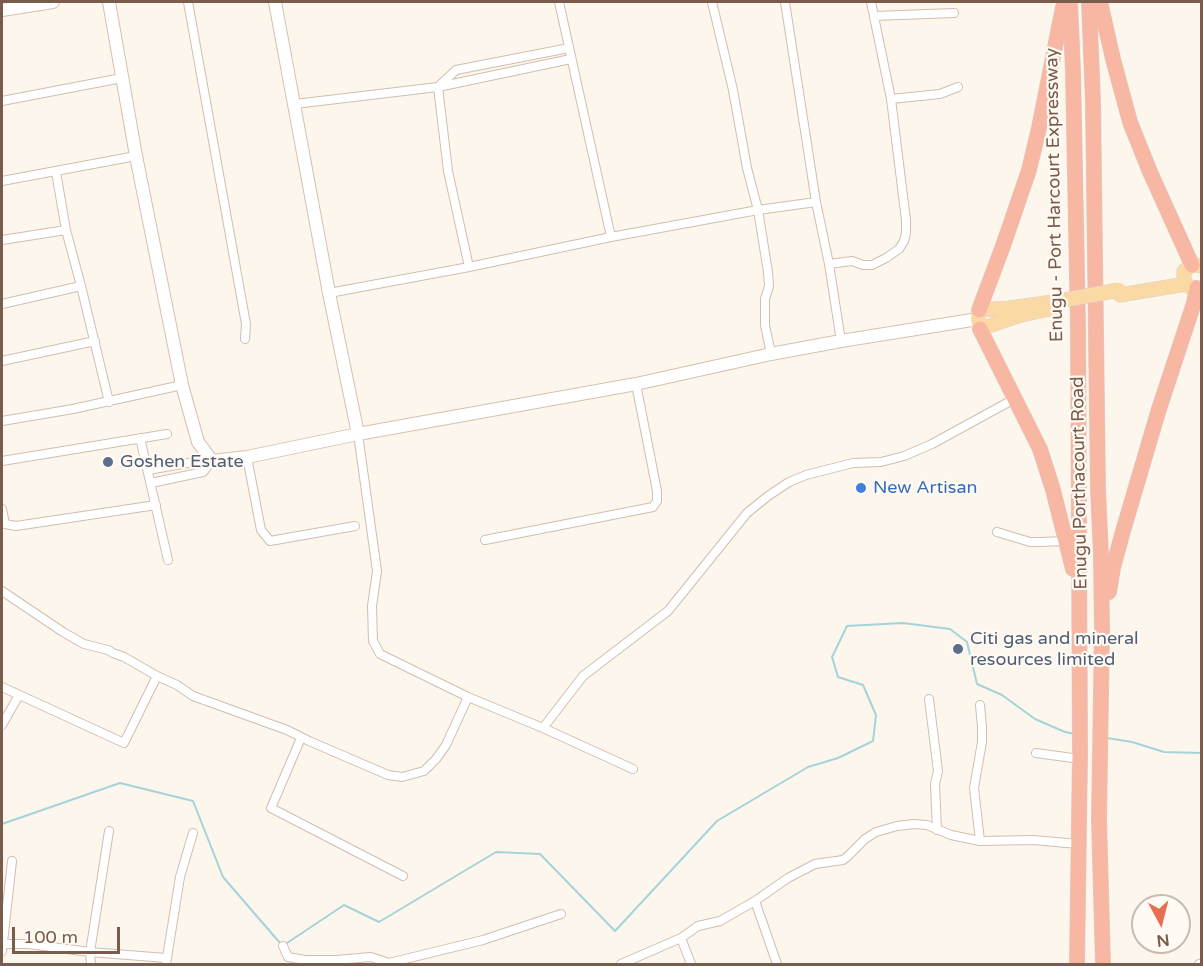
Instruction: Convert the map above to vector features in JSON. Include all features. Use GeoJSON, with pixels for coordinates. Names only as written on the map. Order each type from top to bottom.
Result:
{"type":"FeatureCollection","features":[{"type":"Feature","properties":{"kind":"highway"},"geometry":{"type":"LineString","coordinates":[[1065,2],[1029,170],[979,319],[1040,450],[1053,489],[1079,589]]}},
{"type":"Feature","properties":{"kind":"highway","name":"Enugu - Port Harcourt Expressway"},"geometry":{"type":"LineString","coordinates":[[1070,2],[1077,280],[1080,709],[1077,964]]}},
{"type":"Feature","properties":{"kind":"highway","name":"Enugu Porthacourt Road"},"geometry":{"type":"LineString","coordinates":[[1089,2],[1094,102],[1098,489],[1101,556],[1099,819],[1103,964]]}},
{"type":"Feature","properties":{"kind":"highway"},"geometry":{"type":"LineString","coordinates":[[1100,2],[1130,122],[1195,280],[1194,303],[1122,531],[1102,631]]}},
{"type":"Feature","properties":{"kind":"main road"},"geometry":{"type":"LineString","coordinates":[[2,10],[53,2]]}},
{"type":"Feature","properties":{"kind":"main road"},"geometry":{"type":"LineString","coordinates":[[109,2],[136,156],[182,385],[198,442],[212,460],[247,458],[358,434],[636,384],[771,354],[979,319],[1021,315],[1054,305],[1195,280]]}},
{"type":"Feature","properties":{"kind":"main road"},"geometry":{"type":"LineString","coordinates":[[275,2],[329,294],[358,434]]}},
{"type":"Feature","properties":{"kind":"main road"},"geometry":{"type":"LineString","coordinates":[[979,319],[1010,308],[1054,305]]}},
{"type":"Feature","properties":{"kind":"street"},"geometry":{"type":"LineString","coordinates":[[188,2],[246,324],[245,339]]}},
{"type":"Feature","properties":{"kind":"street"},"geometry":{"type":"LineString","coordinates":[[559,2],[611,237]]}},
{"type":"Feature","properties":{"kind":"street"},"geometry":{"type":"LineString","coordinates":[[712,2],[758,210],[768,272],[765,326],[771,354]]}},
{"type":"Feature","properties":{"kind":"street"},"geometry":{"type":"LineString","coordinates":[[785,2],[816,202],[829,264],[841,341]]}},
{"type":"Feature","properties":{"kind":"street"},"geometry":{"type":"LineString","coordinates":[[829,264],[852,261],[872,265],[899,249],[906,233],[891,99],[871,2]]}},
{"type":"Feature","properties":{"kind":"street"},"geometry":{"type":"LineString","coordinates":[[874,16],[954,13]]}},
{"type":"Feature","properties":{"kind":"street"},"geometry":{"type":"LineString","coordinates":[[438,87],[456,70],[569,48]]}},
{"type":"Feature","properties":{"kind":"street"},"geometry":{"type":"LineString","coordinates":[[295,104],[438,87],[571,59]]}},
{"type":"Feature","properties":{"kind":"street"},"geometry":{"type":"LineString","coordinates":[[2,101],[122,78]]}},
{"type":"Feature","properties":{"kind":"street"},"geometry":{"type":"LineString","coordinates":[[438,87],[448,171],[469,267]]}},
{"type":"Feature","properties":{"kind":"street"},"geometry":{"type":"LineString","coordinates":[[891,99],[940,94],[958,87]]}},
{"type":"Feature","properties":{"kind":"street"},"geometry":{"type":"LineString","coordinates":[[2,181],[136,156]]}},
{"type":"Feature","properties":{"kind":"street"},"geometry":{"type":"LineString","coordinates":[[56,172],[66,230],[109,402]]}},
{"type":"Feature","properties":{"kind":"street"},"geometry":{"type":"LineString","coordinates":[[329,294],[611,237],[758,210],[816,202]]}},
{"type":"Feature","properties":{"kind":"street"},"geometry":{"type":"LineString","coordinates":[[2,240],[66,230]]}},
{"type":"Feature","properties":{"kind":"street"},"geometry":{"type":"LineString","coordinates":[[2,304],[81,286]]}},
{"type":"Feature","properties":{"kind":"street"},"geometry":{"type":"LineString","coordinates":[[2,361],[95,341]]}},
{"type":"Feature","properties":{"kind":"street"},"geometry":{"type":"LineString","coordinates":[[485,540],[653,507],[657,501],[657,491],[636,384]]}},
{"type":"Feature","properties":{"kind":"street"},"geometry":{"type":"LineString","coordinates":[[2,421],[109,402],[182,385]]}},
{"type":"Feature","properties":{"kind":"street"},"geometry":{"type":"LineString","coordinates":[[543,728],[583,676],[668,611],[747,513],[768,496],[789,482],[806,475],[853,463],[881,462],[904,456],[932,444],[1016,398]]}},
{"type":"Feature","properties":{"kind":"street"},"geometry":{"type":"LineString","coordinates":[[2,461],[167,434]]}},
{"type":"Feature","properties":{"kind":"street"},"geometry":{"type":"LineString","coordinates":[[358,434],[377,571],[372,606],[373,641],[380,654],[468,697],[633,769]]}},
{"type":"Feature","properties":{"kind":"street"},"geometry":{"type":"LineString","coordinates":[[140,438],[168,560]]}},
{"type":"Feature","properties":{"kind":"street"},"geometry":{"type":"LineString","coordinates":[[247,458],[261,530],[270,541],[355,526]]}},
{"type":"Feature","properties":{"kind":"street"},"geometry":{"type":"LineString","coordinates":[[148,470],[212,460]]}},
{"type":"Feature","properties":{"kind":"street"},"geometry":{"type":"LineString","coordinates":[[151,483],[203,472],[212,460]]}},
{"type":"Feature","properties":{"kind":"street"},"geometry":{"type":"LineString","coordinates":[[2,509],[5,524],[16,526],[156,505]]}},
{"type":"Feature","properties":{"kind":"street"},"geometry":{"type":"LineString","coordinates":[[996,532],[1030,542],[1066,541]]}},
{"type":"Feature","properties":{"kind":"street"},"geometry":{"type":"LineString","coordinates":[[2,591],[84,644],[108,650],[177,685],[193,696],[287,730],[388,775],[402,777],[424,771],[446,745],[468,697]]}},
{"type":"Feature","properties":{"kind":"street"},"geometry":{"type":"LineString","coordinates":[[2,687],[124,743],[157,676]]}},
{"type":"Feature","properties":{"kind":"street"},"geometry":{"type":"LineString","coordinates":[[2,725],[19,695]]}},
{"type":"Feature","properties":{"kind":"street"},"geometry":{"type":"LineString","coordinates":[[929,699],[938,771],[935,784],[938,830]]}},
{"type":"Feature","properties":{"kind":"street"},"geometry":{"type":"LineString","coordinates":[[980,705],[982,742],[974,788],[980,841]]}},
{"type":"Feature","properties":{"kind":"street"},"geometry":{"type":"LineString","coordinates":[[301,738],[271,808],[403,876]]}},
{"type":"Feature","properties":{"kind":"street"},"geometry":{"type":"LineString","coordinates":[[1036,753],[1080,756]]}},
{"type":"Feature","properties":{"kind":"street"},"geometry":{"type":"LineString","coordinates":[[621,964],[681,938],[699,926],[720,921],[755,901],[788,878],[815,864],[843,860],[876,832],[897,826],[927,825],[951,835],[980,841],[1033,840],[1078,844]]}},
{"type":"Feature","properties":{"kind":"street"},"geometry":{"type":"LineString","coordinates":[[91,964],[90,952],[109,831]]}},
{"type":"Feature","properties":{"kind":"street"},"geometry":{"type":"LineString","coordinates":[[2,944],[28,944],[166,962],[180,877],[193,833]]}},
{"type":"Feature","properties":{"kind":"street"},"geometry":{"type":"LineString","coordinates":[[2,951],[12,861]]}},
{"type":"Feature","properties":{"kind":"street"},"geometry":{"type":"LineString","coordinates":[[755,901],[777,964]]}},
{"type":"Feature","properties":{"kind":"street"},"geometry":{"type":"LineString","coordinates":[[283,946],[288,957],[305,960],[371,957],[389,964],[483,940],[561,914]]}},
{"type":"Feature","properties":{"kind":"street"},"geometry":{"type":"LineString","coordinates":[[681,938],[691,964]]}},
{"type":"Feature","properties":{"kind":"waterway"},"geometry":{"type":"LineString","coordinates":[[284,945],[344,905],[379,922],[496,852],[540,854],[615,931],[717,821],[808,767],[838,758],[873,741],[876,715],[863,685],[838,677],[832,657],[847,626],[903,623],[950,629],[967,642],[977,684],[1002,695],[1035,719],[1075,734]]}},
{"type":"Feature","properties":{"kind":"waterway"},"geometry":{"type":"LineString","coordinates":[[1107,738],[1132,742],[1164,752],[1202,753]]}},
{"type":"Feature","properties":{"kind":"waterway"},"geometry":{"type":"LineString","coordinates":[[2,824],[120,783],[193,801],[223,877],[280,943]]}},
{"type":"Feature","properties":{"kind":"place","name":"Goshen Estate"},"geometry":{"type":"Point","coordinates":[108,462]}},
{"type":"Feature","properties":{"kind":"place","name":"New Artisan"},"geometry":{"type":"Point","coordinates":[861,488]}},
{"type":"Feature","properties":{"kind":"place","name":"Citi gas and mineral resources limited"},"geometry":{"type":"Point","coordinates":[958,649]}}]}
